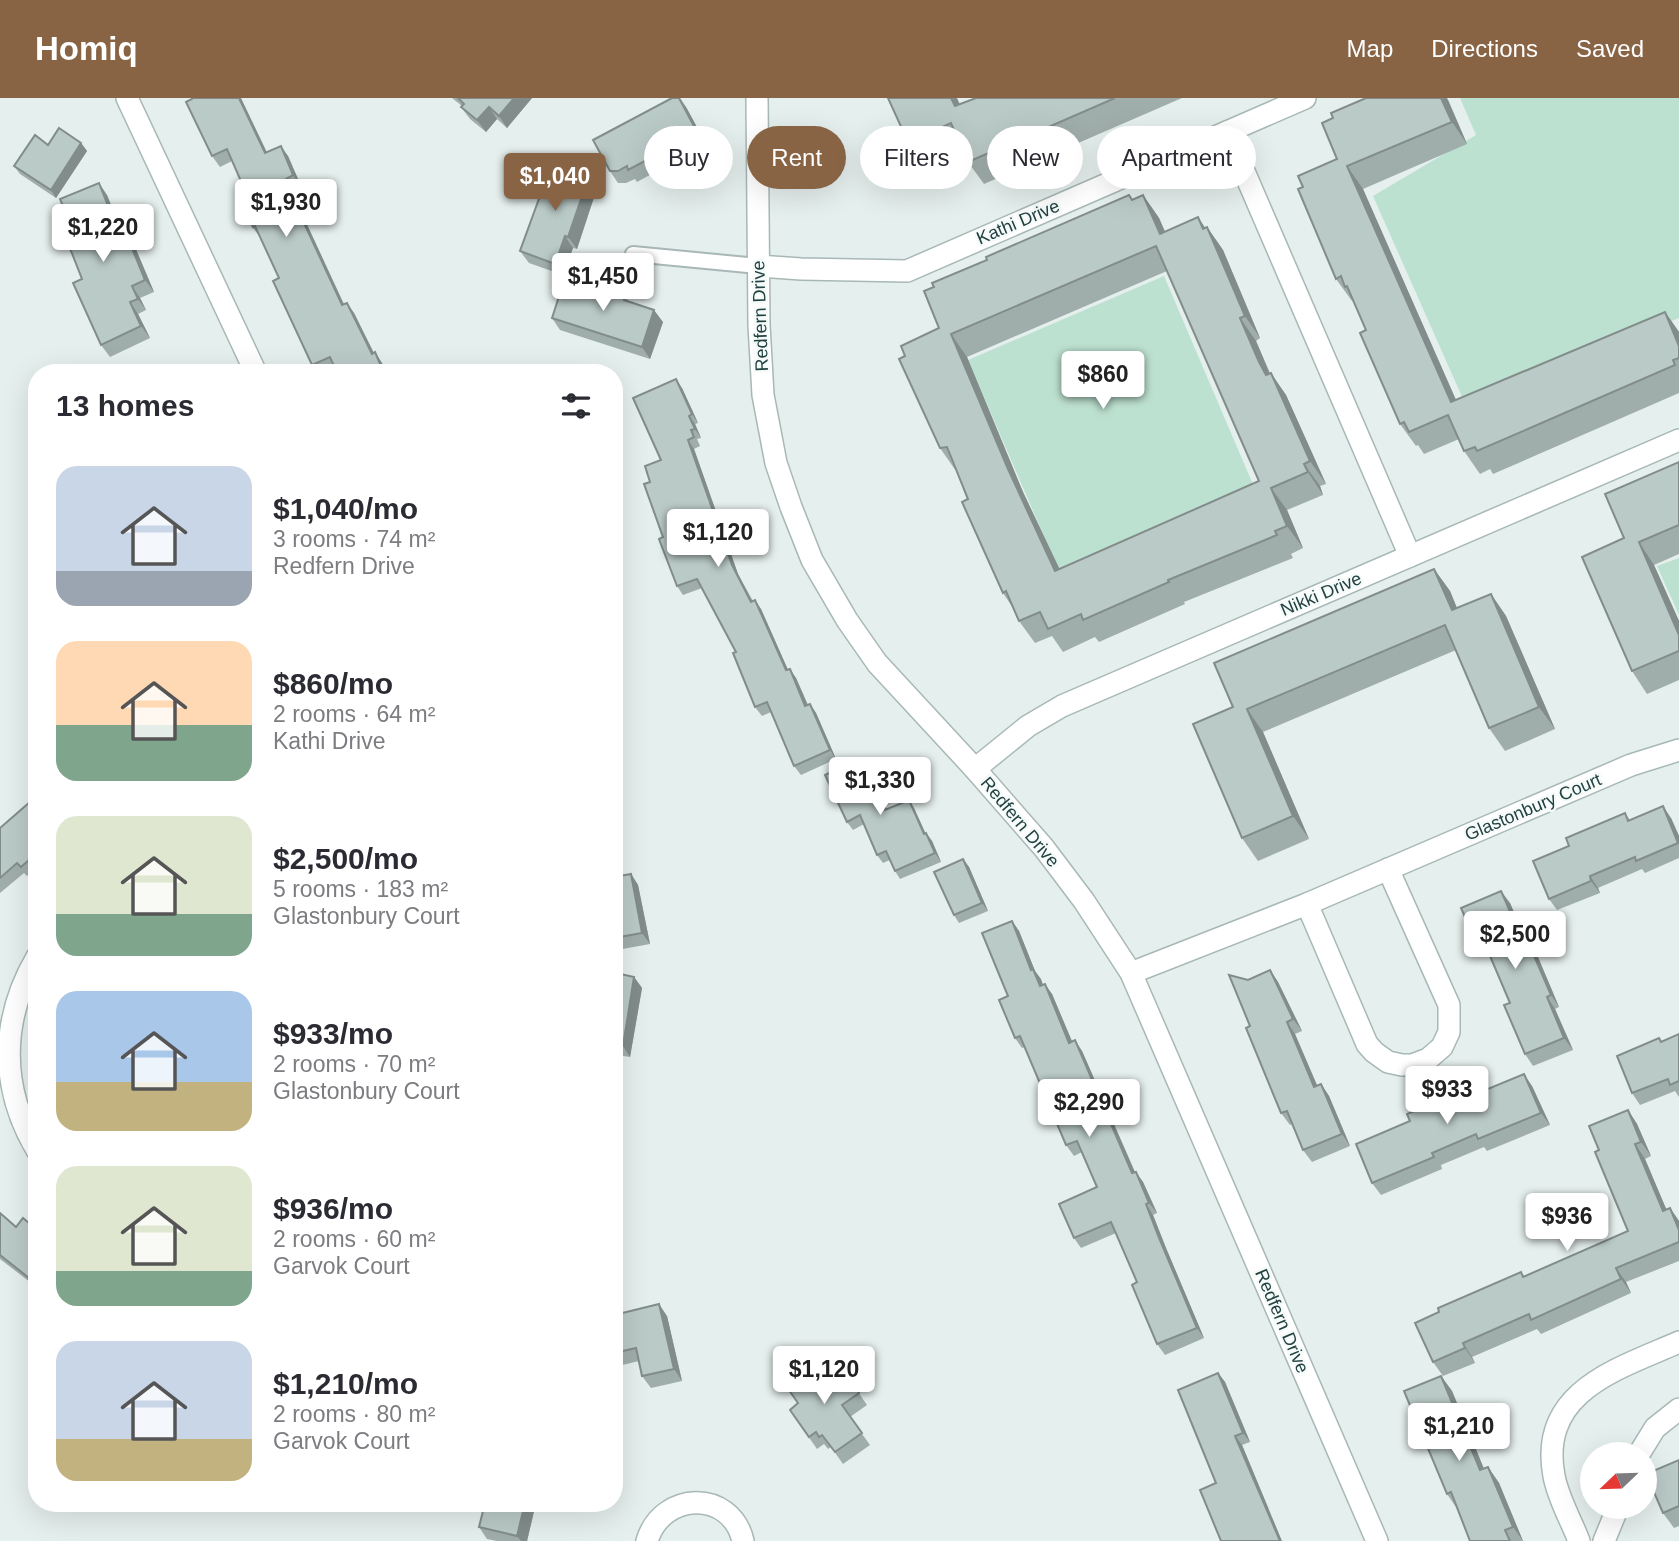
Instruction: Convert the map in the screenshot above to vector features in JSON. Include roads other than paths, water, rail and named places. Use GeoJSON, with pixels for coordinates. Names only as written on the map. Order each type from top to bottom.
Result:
{"type":"FeatureCollection","features":[{"type":"Feature","properties":{"kind":"street"},"geometry":{"type":"LineString","coordinates":[[127,98],[252,364]]}},
{"type":"Feature","properties":{"kind":"street","name":"Redfern Drive"},"geometry":{"type":"LineString","coordinates":[[757,98],[758,266],[763,395],[769,429],[791,507],[812,560],[847,620],[877,663],[975,769],[1060,869],[1130,973],[1377,1541]]}},
{"type":"Feature","properties":{"kind":"street","name":"Kathi Drive"},"geometry":{"type":"LineString","coordinates":[[1241,126],[1305,98]]}},
{"type":"Feature","properties":{"kind":"street","name":"Kathi Drive"},"geometry":{"type":"LineString","coordinates":[[758,266],[801,270],[907,271],[1097,188]]}},
{"type":"Feature","properties":{"kind":"street"},"geometry":{"type":"LineString","coordinates":[[1252,189],[1410,556]]}},
{"type":"Feature","properties":{"kind":"street","name":"Nikki Drive"},"geometry":{"type":"LineString","coordinates":[[975,769],[1028,726],[1050,712],[1679,440]]}},
{"type":"Feature","properties":{"kind":"street","name":"Glastonbury Court"},"geometry":{"type":"LineString","coordinates":[[1130,973],[1307,904],[1631,765],[1679,750]]}},
{"type":"Feature","properties":{"kind":"street"},"geometry":{"type":"LineString","coordinates":[[1307,904],[1367,1044],[1388,1062],[1412,1065],[1423,1061],[1434,1055],[1445,1041],[1451,1025],[1449,1005],[1388,869]]}},
{"type":"Feature","properties":{"kind":"street"},"geometry":{"type":"LineString","coordinates":[[28,971],[14,1005],[8,1051],[10,1086],[20,1119],[28,1134]]}},
{"type":"Feature","properties":{"kind":"street"},"geometry":{"type":"LineString","coordinates":[[1579,1541],[1554,1478],[1553,1441],[1560,1419],[1574,1398],[1592,1382],[1679,1342]]}},
{"type":"Feature","properties":{"kind":"street"},"geometry":{"type":"LineString","coordinates":[[1646,1442],[1655,1428],[1679,1409]]}},
{"type":"Feature","properties":{"kind":"street"},"geometry":{"type":"LineString","coordinates":[[647,1541],[652,1526],[659,1517],[673,1507],[690,1503],[702,1503],[724,1511],[739,1528],[743,1541]]}},
{"type":"Feature","properties":{"kind":"street"},"geometry":{"type":"LineString","coordinates":[[1604,1541],[1613,1519]]}},
{"type":"Feature","properties":{"kind":"lane"},"geometry":{"type":"LineString","coordinates":[[633,254],[758,266]]}}]}
